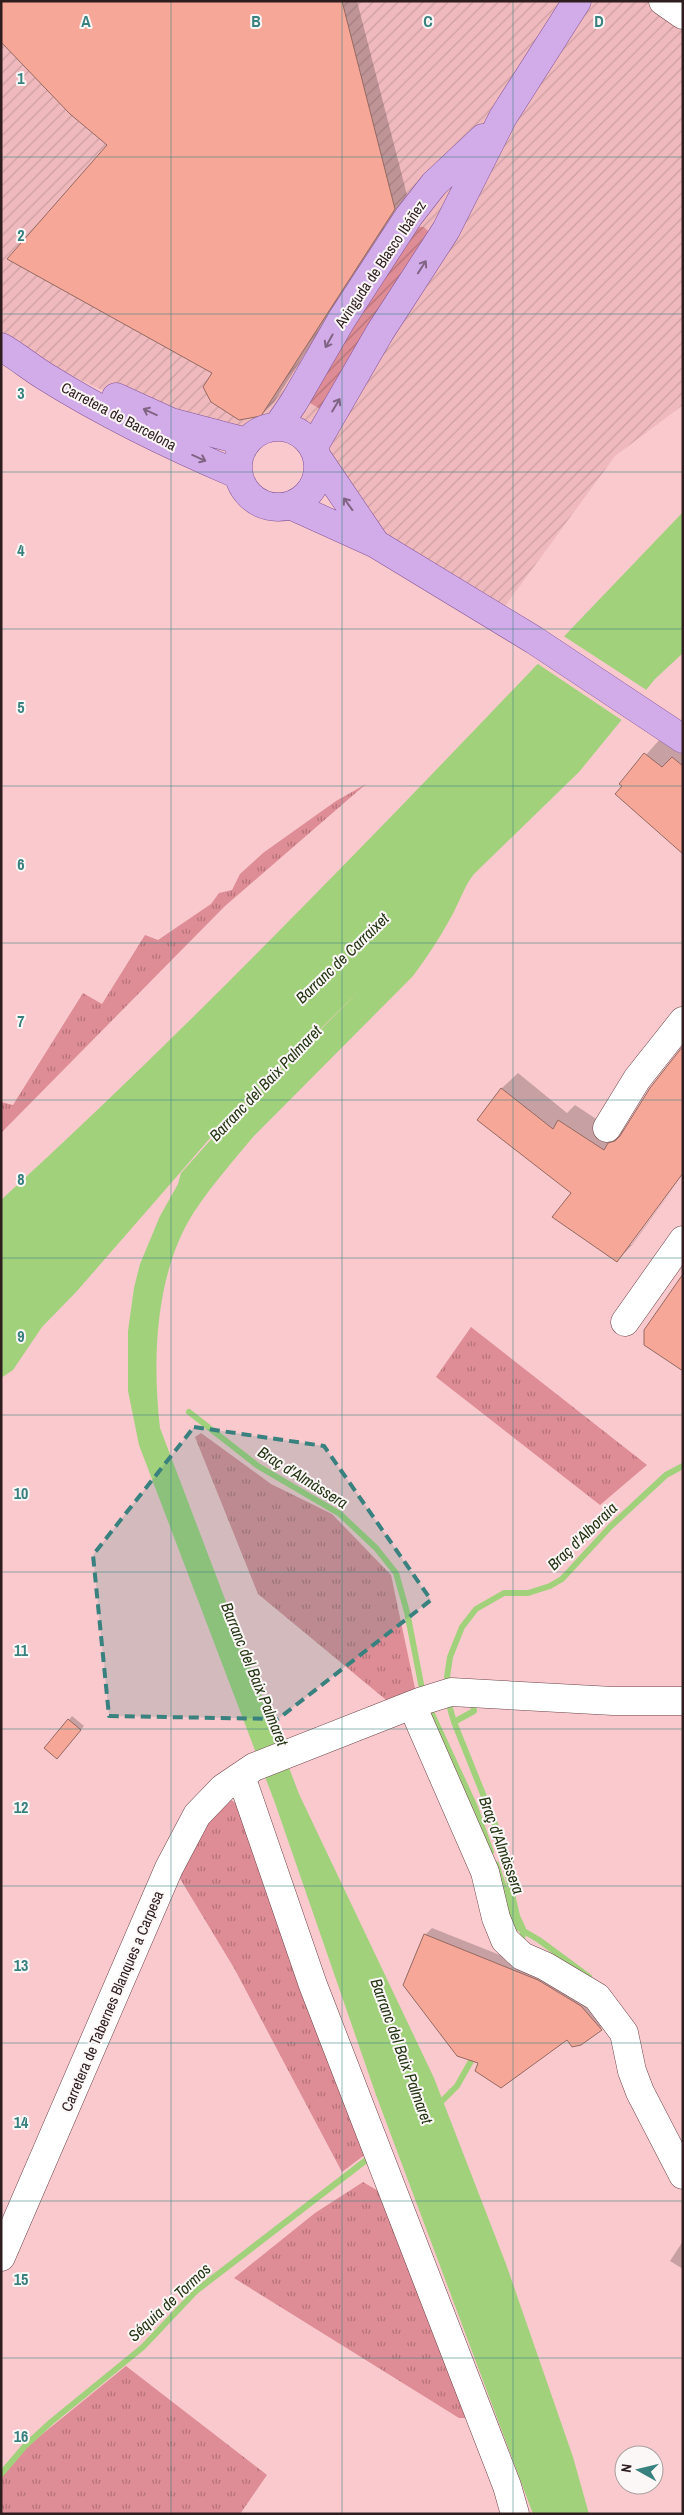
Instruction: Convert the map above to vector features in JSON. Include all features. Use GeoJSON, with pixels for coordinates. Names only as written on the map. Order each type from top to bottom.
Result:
{"type":"FeatureCollection","features":[{"type":"Feature","properties":{"kind":"main road","name":"Avinguda de Blasco Ibáñez"},"geometry":{"type":"LineString","coordinates":[[315,452],[380,332],[446,230],[503,117],[577,1]]}},
{"type":"Feature","properties":{"kind":"main road","name":"Avinguda de Blasco Ibáñez"},"geometry":{"type":"LineString","coordinates":[[277,427],[294,402],[342,319],[410,216],[434,184],[463,159],[503,117]]}},
{"type":"Feature","properties":{"kind":"main road"},"geometry":{"type":"LineString","coordinates":[[434,184],[440,194],[446,198],[462,198]]}},
{"type":"Feature","properties":{"kind":"main road"},"geometry":{"type":"LineString","coordinates":[[410,216],[421,212],[431,212],[438,216],[446,230]]}},
{"type":"Feature","properties":{"kind":"main road","name":"Carretera de Barcelona"},"geometry":{"type":"LineString","coordinates":[[2,348],[53,367],[171,422],[247,442]]}},
{"type":"Feature","properties":{"kind":"main road","name":"Carretera de Barcelona"},"geometry":{"type":"LineString","coordinates":[[2,348],[46,377],[119,418],[196,457],[239,475]]}},
{"type":"Feature","properties":{"kind":"main road"},"geometry":{"type":"LineString","coordinates":[[315,452],[318,474],[313,486],[304,497],[290,505],[280,507],[267,505],[255,499],[243,486],[239,475],[241,452],[247,442],[259,432],[277,427],[293,430],[304,436],[315,452],[376,544]]}},
{"type":"Feature","properties":{"kind":"main road"},"geometry":{"type":"LineString","coordinates":[[290,505],[376,544],[538,642],[683,739]]}},
{"type":"Feature","properties":{"kind":"street"},"geometry":{"type":"LineString","coordinates":[[663,1],[683,15]]}},
{"type":"Feature","properties":{"kind":"street"},"geometry":{"type":"LineString","coordinates":[[607,1128],[637,1079],[683,1021]]}},
{"type":"Feature","properties":{"kind":"street"},"geometry":{"type":"LineString","coordinates":[[625,1322],[683,1240]]}},
{"type":"Feature","properties":{"kind":"street","name":"Carretera de Tabernes Blanques a Carpesa"},"geometry":{"type":"LineString","coordinates":[[1,2257],[169,1868],[197,1815],[223,1788],[248,1771],[417,1703],[451,1692],[613,1701],[683,1701]]}},
{"type":"Feature","properties":{"kind":"street"},"geometry":{"type":"LineString","coordinates":[[417,1703],[485,1872],[496,1918],[505,1940],[522,1956],[545,1966],[597,1998],[624,2033],[632,2071],[640,2092],[683,2175]]}},
{"type":"Feature","properties":{"kind":"street"},"geometry":{"type":"LineString","coordinates":[[248,1771],[312,1985],[507,2486],[515,2514]]}},
{"type":"Feature","properties":{"kind":"highlighted area"},"geometry":{"type":"Polygon","coordinates":[[[194,1427],[324,1446],[431,1600],[278,1719],[109,1716],[93,1555],[194,1427]]]}},
{"type":"Feature","properties":{"kind":"shaded area"},"geometry":{"type":"Polygon","coordinates":[[[1,1],[683,1],[683,405],[615,456],[497,617],[376,544],[304,437],[293,430],[285,428],[265,429],[253,436],[171,422],[53,367],[1,347],[1,1]]]}},
{"type":"Feature","properties":{"kind":"green space"},"geometry":{"type":"Polygon","coordinates":[[[419,227],[424,227],[430,233],[322,410],[310,403],[333,359],[415,230],[419,227]]]}},
{"type":"Feature","properties":{"kind":"green space"},"geometry":{"type":"Polygon","coordinates":[[[366,784],[225,906],[1,1133],[1,1102],[13,1105],[83,993],[102,1004],[145,935],[158,940],[211,904],[219,893],[232,890],[240,874],[263,853],[336,801],[366,784]]]}},
{"type":"Feature","properties":{"kind":"green space"},"geometry":{"type":"Polygon","coordinates":[[[471,1327],[647,1465],[600,1505],[436,1377],[471,1327]]]}},
{"type":"Feature","properties":{"kind":"green space"},"geometry":{"type":"Polygon","coordinates":[[[201,1433],[271,1484],[332,1514],[391,1575],[416,1693],[391,1704],[258,1594],[195,1437],[201,1433]]]}},
{"type":"Feature","properties":{"kind":"green space"},"geometry":{"type":"Polygon","coordinates":[[[227,1797],[244,1809],[367,2153],[342,2172],[234,1968],[179,1877],[192,1842],[227,1797]]]}},
{"type":"Feature","properties":{"kind":"green space"},"geometry":{"type":"Polygon","coordinates":[[[363,2182],[380,2192],[467,2418],[459,2418],[234,2278],[315,2213],[363,2182]]]}},
{"type":"Feature","properties":{"kind":"green space"},"geometry":{"type":"Polygon","coordinates":[[[126,2366],[267,2475],[240,2514],[1,2514],[1,2478],[29,2445],[126,2366]]]}},
{"type":"Feature","properties":{"kind":"water"},"geometry":{"type":"Polygon","coordinates":[[[683,512],[683,653],[655,679],[579,772],[474,874],[442,934],[413,976],[253,1137],[208,1192],[181,1236],[171,1262],[159,1317],[156,1374],[160,1428],[299,1794],[434,2078],[506,2264],[573,2457],[589,2514],[533,2514],[376,2095],[275,1803],[139,1445],[128,1391],[128,1331],[134,1288],[140,1264],[160,1216],[178,1184],[181,1173],[213,1137],[358,992],[212,1136],[77,1291],[42,1327],[13,1370],[1,1378],[1,1200],[262,948],[432,775],[683,512]]]}},
{"type":"Feature","properties":{"kind":"pier"},"geometry":{"type":"Polygon","coordinates":[[[562,635],[648,691],[623,721],[535,662],[562,635]]]}},
{"type":"Feature","properties":{"kind":"pier"},"geometry":{"type":"Polygon","coordinates":[[[358,992],[213,1137],[181,1173],[212,1136],[358,992]]]}},
{"type":"Feature","properties":{"kind":"building"},"geometry":{"type":"Polygon","coordinates":[[[1,1],[342,1],[395,209],[261,416],[239,420],[211,402],[203,387],[212,373],[7,259],[107,145],[70,114],[1,42],[1,1]]]}},
{"type":"Feature","properties":{"kind":"building"},"geometry":{"type":"Polygon","coordinates":[[[644,753],[662,767],[672,757],[683,766],[683,854],[615,794],[622,786],[619,784],[644,753]]]}},
{"type":"Feature","properties":{"kind":"building"},"geometry":{"type":"Polygon","coordinates":[[[683,1046],[683,1173],[617,1262],[552,1217],[571,1193],[477,1120],[501,1088],[553,1129],[558,1120],[604,1150],[608,1143],[615,1141],[620,1136],[650,1088],[683,1046]]]}},
{"type":"Feature","properties":{"kind":"building"},"geometry":{"type":"Polygon","coordinates":[[[683,1274],[683,1371],[644,1345],[644,1330],[683,1274]]]}},
{"type":"Feature","properties":{"kind":"building"},"geometry":{"type":"Polygon","coordinates":[[[68,1719],[81,1730],[57,1759],[44,1748],[68,1719]]]}},
{"type":"Feature","properties":{"kind":"building"},"geometry":{"type":"Polygon","coordinates":[[[424,1934],[538,1980],[581,2006],[602,2030],[581,2045],[572,2047],[567,2040],[501,2088],[475,2071],[478,2063],[457,2056],[403,1985],[424,1934]]]}},
{"type":"Feature","properties":{"kind":"waterway","name":"Braç d'Almàssera"},"geometry":{"type":"LineString","coordinates":[[189,1412],[258,1466],[340,1514],[376,1548],[396,1573],[407,1612],[422,1689]]}},
{"type":"Feature","properties":{"kind":"waterway","name":"Braç d'Alboraia"},"geometry":{"type":"LineString","coordinates":[[447,1677],[450,1657],[462,1627],[476,1609],[504,1593],[528,1593],[550,1586],[562,1579],[610,1527],[666,1475],[683,1466]]}},
{"type":"Feature","properties":{"kind":"waterway"},"geometry":{"type":"LineString","coordinates":[[454,1722],[474,1711],[473,1701]]}},
{"type":"Feature","properties":{"kind":"waterway","name":"Braç d'Alboraia"},"geometry":{"type":"LineString","coordinates":[[449,1705],[497,1829],[517,1916],[523,1929],[522,1944]]}},
{"type":"Feature","properties":{"kind":"waterway","name":"Braç d'Almàssera"},"geometry":{"type":"LineString","coordinates":[[432,1714],[475,1807],[491,1852]]}},
{"type":"Feature","properties":{"kind":"waterway"},"geometry":{"type":"LineString","coordinates":[[496,1864],[517,1927],[539,1940],[589,1977]]}},
{"type":"Feature","properties":{"kind":"waterway","name":"Séquia de Tormos"},"geometry":{"type":"LineString","coordinates":[[437,2106],[457,2086],[475,2054]]}},
{"type":"Feature","properties":{"kind":"waterway","name":"Séquia de Tormos"},"geometry":{"type":"LineString","coordinates":[[1,2474],[25,2446],[51,2422],[143,2347],[196,2291],[365,2161]]}},
{"type":"Feature","properties":{"kind":"water label","name":"Barranc de Carraixet"},"geometry":{"type":"Point","coordinates":[342,958]}},
{"type":"Feature","properties":{"kind":"water label","name":"Barranc del Baix Palmaret"},"geometry":{"type":"Point","coordinates":[265,1083]}},
{"type":"Feature","properties":{"kind":"water label","name":"Barranc del Baix Palmaret"},"geometry":{"type":"Point","coordinates":[255,1674]}},
{"type":"Feature","properties":{"kind":"water label","name":"Barranc del Baix Palmaret"},"geometry":{"type":"Point","coordinates":[402,2051]}}]}
